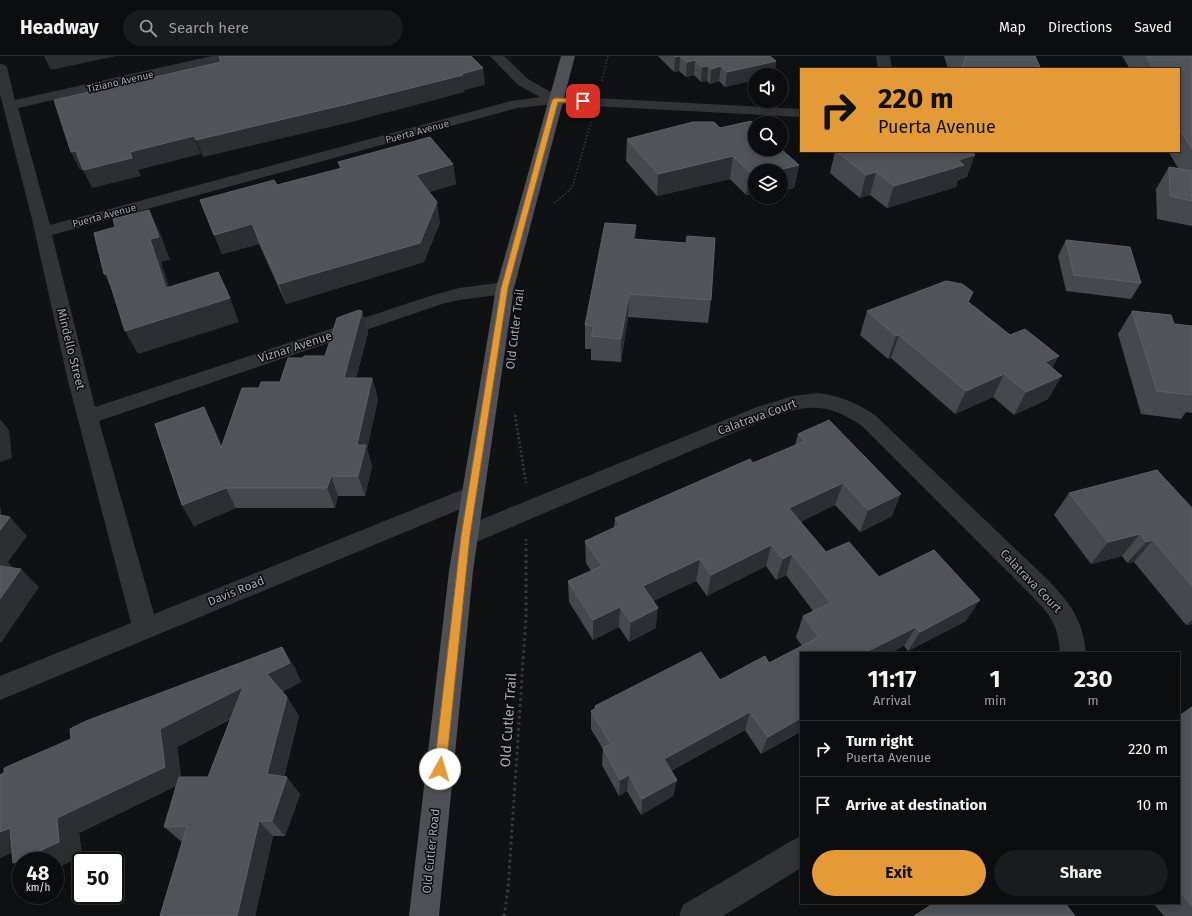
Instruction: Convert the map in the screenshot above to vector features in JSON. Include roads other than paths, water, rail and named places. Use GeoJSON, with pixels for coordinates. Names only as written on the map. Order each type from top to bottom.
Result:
{"type":"FeatureCollection","features":[{"type":"Feature","properties":{"kind":"main road","name":"Old Cutler Road"},"geometry":{"type":"LineString","coordinates":[[424,916],[466,536],[505,288],[568,56]]}},
{"type":"Feature","properties":{"kind":"street","name":"Tiziano Avenue"},"geometry":{"type":"LineString","coordinates":[[10,105],[230,56]]}},
{"type":"Feature","properties":{"kind":"street"},"geometry":{"type":"LineString","coordinates":[[496,56],[523,82],[555,100]]}},
{"type":"Feature","properties":{"kind":"street"},"geometry":{"type":"LineString","coordinates":[[883,56],[885,68]]}},
{"type":"Feature","properties":{"kind":"street","name":"Mindello Street"},"geometry":{"type":"LineString","coordinates":[[0,68],[10,105],[8,127],[43,232],[78,380],[145,628]]}},
{"type":"Feature","properties":{"kind":"street","name":"Puerta Avenue"},"geometry":{"type":"LineString","coordinates":[[43,232],[516,104],[555,100],[800,114]]}},
{"type":"Feature","properties":{"kind":"street","name":"Viznar Avenue"},"geometry":{"type":"LineString","coordinates":[[88,417],[436,300],[459,294],[505,288]]}},
{"type":"Feature","properties":{"kind":"street","name":"Calatrava Court"},"geometry":{"type":"LineString","coordinates":[[466,536],[764,412],[794,402],[808,400],[832,401],[857,411],[869,420],[1039,587],[1060,611],[1070,628],[1073,652]]}},
{"type":"Feature","properties":{"kind":"street","name":"Davis Road"},"geometry":{"type":"LineString","coordinates":[[0,688],[472,495]]}},
{"type":"Feature","properties":{"kind":"street"},"geometry":{"type":"LineString","coordinates":[[694,916],[800,852]]}}]}
